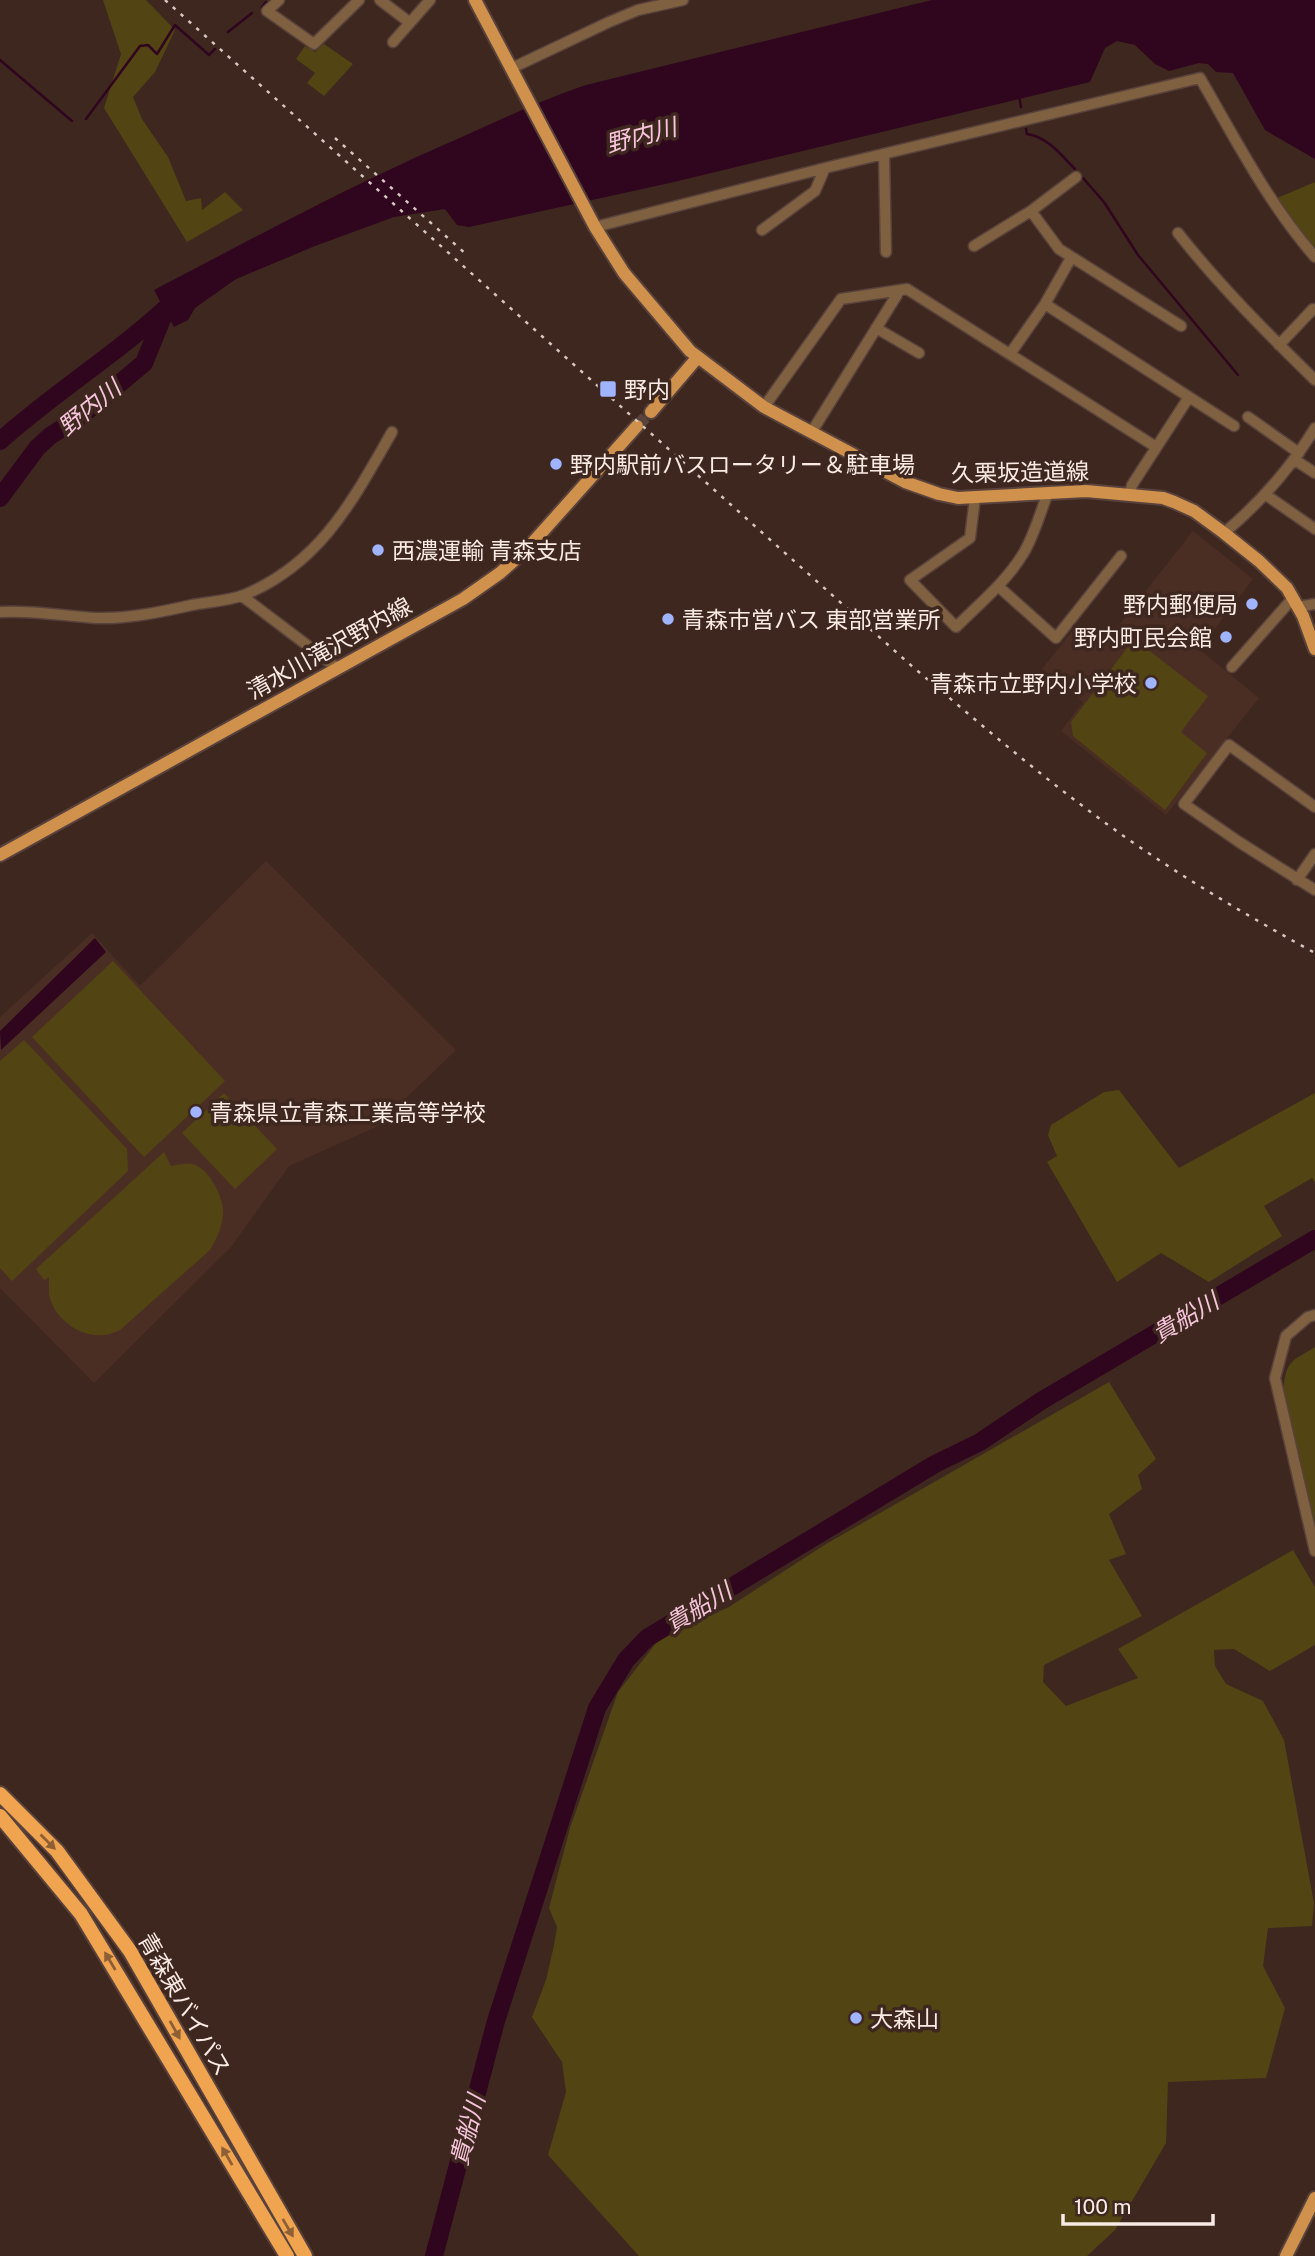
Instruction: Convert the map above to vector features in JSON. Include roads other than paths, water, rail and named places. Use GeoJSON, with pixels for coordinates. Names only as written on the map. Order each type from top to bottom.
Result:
{"type":"FeatureCollection","features":[{"type":"Feature","properties":{"kind":"highway","name":"青森東バイパス"},"geometry":{"type":"LineString","coordinates":[[0,1794],[57,1851],[130,1951],[305,2256]]}},
{"type":"Feature","properties":{"kind":"highway","name":"青森東バイパス"},"geometry":{"type":"LineString","coordinates":[[0,1816],[81,1914],[287,2256]]}},
{"type":"Feature","properties":{"kind":"main road","name":"久栗坂造道線"},"geometry":{"type":"LineString","coordinates":[[475,0],[595,227],[624,273],[697,358],[764,407],[905,482],[939,494],[975,498],[1086,491],[1163,498],[1194,511],[1259,561],[1287,588],[1296,602],[1315,649]]}},
{"type":"Feature","properties":{"kind":"main road"},"geometry":{"type":"LineString","coordinates":[[651,412],[697,358]]}},
{"type":"Feature","properties":{"kind":"main road","name":"清水川滝沢野内線"},"geometry":{"type":"LineString","coordinates":[[0,855],[463,599],[500,573],[527,549],[637,426]]}},
{"type":"Feature","properties":{"kind":"main road"},"geometry":{"type":"LineString","coordinates":[[1286,2256],[1315,2198]]}},
{"type":"Feature","properties":{"kind":"street"},"geometry":{"type":"LineString","coordinates":[[279,0],[267,11],[314,44],[359,0]]}},
{"type":"Feature","properties":{"kind":"street"},"geometry":{"type":"LineString","coordinates":[[380,0],[409,22]]}},
{"type":"Feature","properties":{"kind":"street"},"geometry":{"type":"LineString","coordinates":[[393,43],[430,0]]}},
{"type":"Feature","properties":{"kind":"street"},"geometry":{"type":"LineString","coordinates":[[512,68],[638,10],[681,0]]}},
{"type":"Feature","properties":{"kind":"street"},"geometry":{"type":"LineString","coordinates":[[595,227],[825,168],[1200,78],[1287,225],[1315,257]]}},
{"type":"Feature","properties":{"kind":"street"},"geometry":{"type":"LineString","coordinates":[[884,154],[886,252]]}},
{"type":"Feature","properties":{"kind":"street"},"geometry":{"type":"LineString","coordinates":[[762,230],[815,191],[825,168]]}},
{"type":"Feature","properties":{"kind":"street"},"geometry":{"type":"LineString","coordinates":[[974,246],[1031,211],[1076,177]]}},
{"type":"Feature","properties":{"kind":"street"},"geometry":{"type":"LineString","coordinates":[[1031,211],[1059,249],[1181,326]]}},
{"type":"Feature","properties":{"kind":"street"},"geometry":{"type":"LineString","coordinates":[[1178,233],[1279,345],[1315,380]]}},
{"type":"Feature","properties":{"kind":"street"},"geometry":{"type":"LineString","coordinates":[[1010,354],[1045,304],[1072,258]]}},
{"type":"Feature","properties":{"kind":"street"},"geometry":{"type":"LineString","coordinates":[[764,407],[841,299],[907,289],[1156,447]]}},
{"type":"Feature","properties":{"kind":"street"},"geometry":{"type":"LineString","coordinates":[[811,433],[901,290]]}},
{"type":"Feature","properties":{"kind":"street"},"geometry":{"type":"LineString","coordinates":[[1045,304],[1234,426]]}},
{"type":"Feature","properties":{"kind":"street"},"geometry":{"type":"LineString","coordinates":[[1279,345],[1313,309]]}},
{"type":"Feature","properties":{"kind":"street"},"geometry":{"type":"LineString","coordinates":[[876,328],[919,353]]}},
{"type":"Feature","properties":{"kind":"street"},"geometry":{"type":"LineString","coordinates":[[1130,494],[1132,485],[1189,397]]}},
{"type":"Feature","properties":{"kind":"street"},"geometry":{"type":"LineString","coordinates":[[1248,417],[1315,473]]}},
{"type":"Feature","properties":{"kind":"street"},"geometry":{"type":"LineString","coordinates":[[1224,533],[1266,495],[1297,457],[1315,428]]}},
{"type":"Feature","properties":{"kind":"street"},"geometry":{"type":"LineString","coordinates":[[0,612],[41,611],[97,618],[118,617],[242,596],[289,570],[312,552],[343,514],[393,432]]}},
{"type":"Feature","properties":{"kind":"street"},"geometry":{"type":"LineString","coordinates":[[975,498],[970,538],[910,580],[956,627],[998,586],[1025,552],[1048,493]]}},
{"type":"Feature","properties":{"kind":"street"},"geometry":{"type":"LineString","coordinates":[[1266,495],[1315,529]]}},
{"type":"Feature","properties":{"kind":"street"},"geometry":{"type":"LineString","coordinates":[[998,586],[1056,638],[1121,556]]}},
{"type":"Feature","properties":{"kind":"street"},"geometry":{"type":"LineString","coordinates":[[242,596],[336,667]]}},
{"type":"Feature","properties":{"kind":"street"},"geometry":{"type":"LineString","coordinates":[[1233,667],[1296,602],[1315,604]]}},
{"type":"Feature","properties":{"kind":"street"},"geometry":{"type":"LineString","coordinates":[[1315,807],[1228,746],[1184,804],[1315,890]]}},
{"type":"Feature","properties":{"kind":"street"},"geometry":{"type":"LineString","coordinates":[[1297,880],[1315,854]]}},
{"type":"Feature","properties":{"kind":"street"},"geometry":{"type":"LineString","coordinates":[[1315,1315],[1308,1317],[1286,1336],[1275,1378],[1315,1550]]}},
{"type":"Feature","properties":{"kind":"water"},"geometry":{"type":"Polygon","coordinates":[[[932,0],[1315,0],[1315,159],[1265,130],[1233,73],[1216,72],[1208,64],[1199,63],[1169,71],[1155,64],[1135,45],[1117,41],[1105,48],[1090,82],[674,182],[469,227],[457,225],[445,209],[394,217],[236,279],[195,308],[188,320],[174,327],[154,290],[403,163],[567,92],[586,85],[932,0]]]}},
{"type":"Feature","properties":{"kind":"water"},"geometry":{"type":"Polygon","coordinates":[[[95,938],[106,952],[1,1050],[0,1031],[95,938]]]}},
{"type":"Feature","properties":{"kind":"waterway"},"geometry":{"type":"LineString","coordinates":[[262,7],[266,2]]}},
{"type":"Feature","properties":{"kind":"waterway"},"geometry":{"type":"LineString","coordinates":[[228,32],[252,13]]}},
{"type":"Feature","properties":{"kind":"waterway"},"geometry":{"type":"LineString","coordinates":[[86,119],[140,46],[148,45],[157,54],[175,25],[209,55],[215,49]]}},
{"type":"Feature","properties":{"kind":"waterway"},"geometry":{"type":"LineString","coordinates":[[0,60],[72,121]]}},
{"type":"Feature","properties":{"kind":"waterway"},"geometry":{"type":"LineString","coordinates":[[1019,96],[1021,107]]}},
{"type":"Feature","properties":{"kind":"waterway"},"geometry":{"type":"LineString","coordinates":[[1026,129],[1027,134],[1048,143],[1075,169]]}},
{"type":"Feature","properties":{"kind":"waterway"},"geometry":{"type":"LineString","coordinates":[[1083,178],[1104,202],[1138,255],[1238,375]]}},
{"type":"Feature","properties":{"kind":"waterway","name":"野内川"},"geometry":{"type":"LineString","coordinates":[[0,441],[137,333],[180,295]]}},
{"type":"Feature","properties":{"kind":"waterway","name":"野内川"},"geometry":{"type":"LineString","coordinates":[[0,498],[37,448],[81,416],[144,363],[164,314]]}},
{"type":"Feature","properties":{"kind":"waterway","name":"貴船川"},"geometry":{"type":"LineString","coordinates":[[434,2256],[496,2021],[597,1708],[626,1660],[647,1638],[935,1464],[980,1442],[1041,1401],[1315,1239]]}},
{"type":"Feature","properties":{"kind":"tunnel"},"geometry":{"type":"LineString","coordinates":[[637,426],[651,412]]}},
{"type":"Feature","properties":{"kind":"railway"},"geometry":{"type":"LineString","coordinates":[[165,0],[914,668],[998,739],[1139,847],[1226,902],[1315,953]]}},
{"type":"Feature","properties":{"kind":"railway"},"geometry":{"type":"LineString","coordinates":[[335,138],[466,254]]}},
{"type":"Feature","properties":{"kind":"place","name":"野内"},"geometry":{"type":"Point","coordinates":[608,389]}},
{"type":"Feature","properties":{"kind":"place","name":"野内駅前バスロータリー＆駐車場"},"geometry":{"type":"Point","coordinates":[556,464]}},
{"type":"Feature","properties":{"kind":"place","name":"西濃運輸 青森支店"},"geometry":{"type":"Point","coordinates":[378,550]}},
{"type":"Feature","properties":{"kind":"place","name":"野内郵便局"},"geometry":{"type":"Point","coordinates":[1252,604]}},
{"type":"Feature","properties":{"kind":"place","name":"青森市営バス 東部営業所"},"geometry":{"type":"Point","coordinates":[668,619]}},
{"type":"Feature","properties":{"kind":"place","name":"野内町民会館"},"geometry":{"type":"Point","coordinates":[1226,637]}},
{"type":"Feature","properties":{"kind":"place","name":"青森市立野内小学校"},"geometry":{"type":"Point","coordinates":[1151,683]}},
{"type":"Feature","properties":{"kind":"place","name":"青森県立青森工業高等学校"},"geometry":{"type":"Point","coordinates":[196,1112]}},
{"type":"Feature","properties":{"kind":"place","name":"大森山"},"geometry":{"type":"Point","coordinates":[856,2018]}}]}
